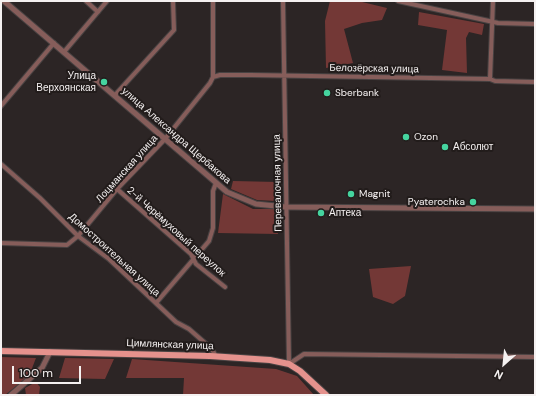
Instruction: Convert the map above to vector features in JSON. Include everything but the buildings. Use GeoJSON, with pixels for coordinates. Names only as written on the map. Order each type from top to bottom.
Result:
{"type":"FeatureCollection","features":[{"type":"Feature","properties":{"kind":"main road","name":"Цимлянская улица"},"geometry":{"type":"LineString","coordinates":[[1,351],[270,360],[289,364],[308,376],[326,395]]}},
{"type":"Feature","properties":{"kind":"street","name":"улица Александра Щербакова"},"geometry":{"type":"LineString","coordinates":[[4,1],[227,192],[256,204],[286,207],[535,209]]}},
{"type":"Feature","properties":{"kind":"street"},"geometry":{"type":"LineString","coordinates":[[86,1],[98,12]]}},
{"type":"Feature","properties":{"kind":"street"},"geometry":{"type":"LineString","coordinates":[[64,52],[107,1]]}},
{"type":"Feature","properties":{"kind":"street"},"geometry":{"type":"LineString","coordinates":[[115,95],[174,30],[173,1]]}},
{"type":"Feature","properties":{"kind":"street"},"geometry":{"type":"LineString","coordinates":[[213,1],[213,77]]}},
{"type":"Feature","properties":{"kind":"street","name":"Перевалочная улица"},"geometry":{"type":"LineString","coordinates":[[283,1],[289,364]]}},
{"type":"Feature","properties":{"kind":"street"},"geometry":{"type":"LineString","coordinates":[[398,1],[498,23],[535,24]]}},
{"type":"Feature","properties":{"kind":"street"},"geometry":{"type":"LineString","coordinates":[[490,79],[493,1]]}},
{"type":"Feature","properties":{"kind":"street"},"geometry":{"type":"LineString","coordinates":[[1,106],[54,43]]}},
{"type":"Feature","properties":{"kind":"street","name":"Белозёрская улица"},"geometry":{"type":"LineString","coordinates":[[213,77],[220,75],[490,79],[495,81],[535,82]]}},
{"type":"Feature","properties":{"kind":"street","name":"Лоцманская улица"},"geometry":{"type":"LineString","coordinates":[[78,236],[118,189],[165,139],[210,83],[213,77]]}},
{"type":"Feature","properties":{"kind":"street","name":"Домостроительная улица"},"geometry":{"type":"LineString","coordinates":[[1,164],[40,198],[78,236],[109,259],[176,322],[189,329],[212,348],[216,357]]}},
{"type":"Feature","properties":{"kind":"street"},"geometry":{"type":"LineString","coordinates":[[156,303],[209,241],[213,228],[213,191],[216,183]]}},
{"type":"Feature","properties":{"kind":"street","name":"2-й Черёмуховый переулок"},"geometry":{"type":"LineString","coordinates":[[118,189],[193,258],[196,264],[225,287]]}},
{"type":"Feature","properties":{"kind":"street"},"geometry":{"type":"LineString","coordinates":[[1,243],[67,245],[78,236]]}},
{"type":"Feature","properties":{"kind":"street"},"geometry":{"type":"LineString","coordinates":[[11,395],[42,368],[50,352]]}},
{"type":"Feature","properties":{"kind":"street"},"geometry":{"type":"LineString","coordinates":[[289,364],[304,354],[535,357]]}},
{"type":"Feature","properties":{"kind":"shaded area"},"geometry":{"type":"Polygon","coordinates":[[[330,1],[358,1],[387,8],[382,20],[362,23],[344,29],[353,63],[326,68],[325,21],[330,1]]]}},
{"type":"Feature","properties":{"kind":"shaded area"},"geometry":{"type":"Polygon","coordinates":[[[419,12],[484,24],[482,35],[469,32],[466,38],[467,73],[442,70],[447,30],[418,25],[419,12]]]}},
{"type":"Feature","properties":{"kind":"shaded area"},"geometry":{"type":"Polygon","coordinates":[[[233,181],[278,182],[276,201],[257,200],[231,189],[233,181]]]}},
{"type":"Feature","properties":{"kind":"shaded area"},"geometry":{"type":"Polygon","coordinates":[[[223,194],[253,209],[276,209],[278,234],[218,233],[223,194]]]}},
{"type":"Feature","properties":{"kind":"shaded area"},"geometry":{"type":"Polygon","coordinates":[[[411,266],[405,296],[393,304],[373,297],[369,269],[411,266]]]}},
{"type":"Feature","properties":{"kind":"shaded area"},"geometry":{"type":"Polygon","coordinates":[[[1,357],[36,358],[29,376],[5,395],[1,395],[1,357]]]}},
{"type":"Feature","properties":{"kind":"shaded area"},"geometry":{"type":"Polygon","coordinates":[[[65,358],[114,359],[105,379],[59,378],[65,358]]]}},
{"type":"Feature","properties":{"kind":"shaded area"},"geometry":{"type":"Polygon","coordinates":[[[132,359],[276,369],[297,376],[314,395],[183,395],[184,378],[126,378],[132,359]]]}},
{"type":"Feature","properties":{"kind":"shaded area"},"geometry":{"type":"Polygon","coordinates":[[[36,382],[40,387],[39,395],[26,395],[25,388],[36,382]]]}},
{"type":"Feature","properties":{"kind":"place","name":"Улица Верхоянская"},"geometry":{"type":"Point","coordinates":[104,82]}},
{"type":"Feature","properties":{"kind":"place","name":"Sberbank"},"geometry":{"type":"Point","coordinates":[327,93]}},
{"type":"Feature","properties":{"kind":"place","name":"Ozon"},"geometry":{"type":"Point","coordinates":[406,137]}},
{"type":"Feature","properties":{"kind":"place","name":"Абсолют"},"geometry":{"type":"Point","coordinates":[445,147]}},
{"type":"Feature","properties":{"kind":"place","name":"Magnit"},"geometry":{"type":"Point","coordinates":[351,194]}},
{"type":"Feature","properties":{"kind":"place","name":"Pyaterochka"},"geometry":{"type":"Point","coordinates":[473,202]}},
{"type":"Feature","properties":{"kind":"place","name":"Аптека"},"geometry":{"type":"Point","coordinates":[321,213]}}]}
